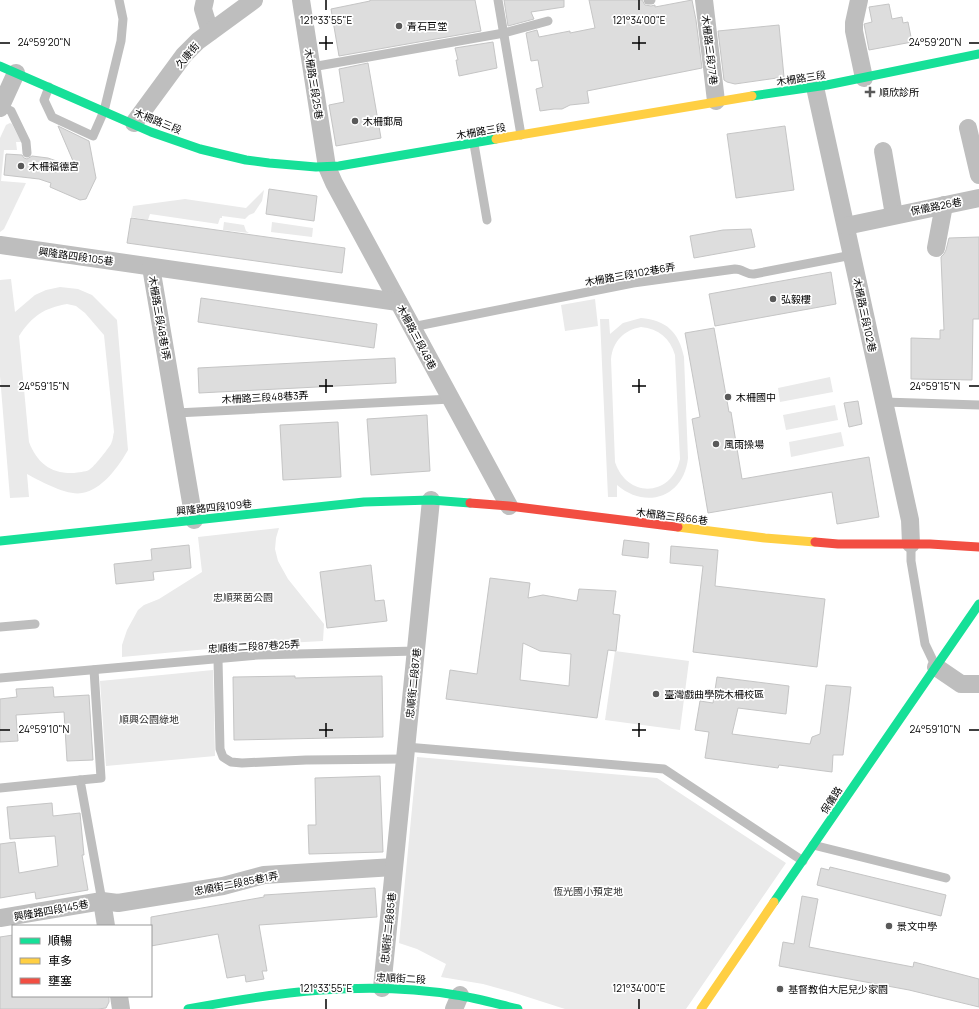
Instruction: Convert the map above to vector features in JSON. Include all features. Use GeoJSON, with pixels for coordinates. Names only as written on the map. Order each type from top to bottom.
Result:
{"type":"FeatureCollection","features":[{"type":"Feature","properties":{"kind":"street"},"geometry":{"type":"LineString","coordinates":[[205,0],[203,9],[210,32]]}},
{"type":"Feature","properties":{"kind":"street","name":"久康街"},"geometry":{"type":"LineString","coordinates":[[134,123],[184,55],[198,41],[254,0]]}},
{"type":"Feature","properties":{"kind":"street","name":"木柵路三段25巷"},"geometry":{"type":"LineString","coordinates":[[301,0],[327,167]]}},
{"type":"Feature","properties":{"kind":"street","name":"木柵路三段77巷"},"geometry":{"type":"LineString","coordinates":[[704,0],[716,101]]}},
{"type":"Feature","properties":{"kind":"street"},"geometry":{"type":"LineString","coordinates":[[859,0],[854,23],[854,31],[864,78]]}},
{"type":"Feature","properties":{"kind":"street","name":"木柵路三段"},"geometry":{"type":"LineString","coordinates":[[0,66],[178,142],[239,158],[301,166],[327,167],[348,166],[716,101],[815,87],[979,54]]}},
{"type":"Feature","properties":{"kind":"street"},"geometry":{"type":"LineString","coordinates":[[0,107],[16,73]]}},
{"type":"Feature","properties":{"kind":"street","name":"木柵路三段102巷"},"geometry":{"type":"LineString","coordinates":[[815,87],[910,520],[910,544]]}},
{"type":"Feature","properties":{"kind":"street"},"geometry":{"type":"LineString","coordinates":[[968,128],[979,175]]}},
{"type":"Feature","properties":{"kind":"street"},"geometry":{"type":"LineString","coordinates":[[883,151],[894,215]]}},
{"type":"Feature","properties":{"kind":"street","name":"木柵路三段48巷"},"geometry":{"type":"LineString","coordinates":[[327,167],[334,183],[508,506]]}},
{"type":"Feature","properties":{"kind":"street","name":"保儀路26巷"},"geometry":{"type":"LineString","coordinates":[[846,226],[979,198]]}},
{"type":"Feature","properties":{"kind":"street"},"geometry":{"type":"LineString","coordinates":[[936,248],[944,205]]}},
{"type":"Feature","properties":{"kind":"street","name":"興隆路四段105巷"},"geometry":{"type":"LineString","coordinates":[[0,245],[151,267]]}},
{"type":"Feature","properties":{"kind":"street","name":"木柵路三段48巷1弄"},"geometry":{"type":"LineString","coordinates":[[194,520],[151,267],[398,302]]}},
{"type":"Feature","properties":{"kind":"street","name":"木柵路三段66巷"},"geometry":{"type":"LineString","coordinates":[[432,500],[508,506],[765,538],[838,544],[910,544]]}},
{"type":"Feature","properties":{"kind":"street","name":"興隆路四段109巷"},"geometry":{"type":"LineString","coordinates":[[0,540],[364,502],[432,500]]}},
{"type":"Feature","properties":{"kind":"street","name":"忠順街二段87巷"},"geometry":{"type":"LineString","coordinates":[[394,867],[432,500]]}},
{"type":"Feature","properties":{"kind":"street"},"geometry":{"type":"LineString","coordinates":[[910,544],[979,547]]}},
{"type":"Feature","properties":{"kind":"street","name":"保儀路"},"geometry":{"type":"LineString","coordinates":[[701,1009],[979,604]]}},
{"type":"Feature","properties":{"kind":"street"},"geometry":{"type":"LineString","coordinates":[[936,667],[961,684],[979,684]]}},
{"type":"Feature","properties":{"kind":"street","name":"忠順街二段85巷1弄"},"geometry":{"type":"LineString","coordinates":[[102,901],[118,903],[223,886],[264,875],[394,867]]}},
{"type":"Feature","properties":{"kind":"street","name":"忠順街二段85巷"},"geometry":{"type":"LineString","coordinates":[[382,988],[394,867]]}},
{"type":"Feature","properties":{"kind":"street"},"geometry":{"type":"LineString","coordinates":[[102,901],[106,925]]}},
{"type":"Feature","properties":{"kind":"street","name":"興隆路四段145巷"},"geometry":{"type":"LineString","coordinates":[[0,918],[102,901]]}},
{"type":"Feature","properties":{"kind":"street","name":"忠順街二段"},"geometry":{"type":"LineString","coordinates":[[188,1009],[266,995],[324,989],[382,988],[435,991],[457,1002],[518,1009]]}},
{"type":"Feature","properties":{"kind":"street"},"geometry":{"type":"LineString","coordinates":[[119,997],[121,1009]]}},
{"type":"Feature","properties":{"kind":"lane"},"geometry":{"type":"LineString","coordinates":[[49,87],[44,100],[52,117],[94,136],[104,111],[123,31],[123,19],[119,0]]}},
{"type":"Feature","properties":{"kind":"lane"},"geometry":{"type":"LineString","coordinates":[[498,0],[521,135]]}},
{"type":"Feature","properties":{"kind":"lane"},"geometry":{"type":"LineString","coordinates":[[312,67],[504,33],[548,21]]}},
{"type":"Feature","properties":{"kind":"lane"},"geometry":{"type":"LineString","coordinates":[[0,107],[11,111],[26,142],[27,153]]}},
{"type":"Feature","properties":{"kind":"lane"},"geometry":{"type":"LineString","coordinates":[[474,144],[487,220]]}},
{"type":"Feature","properties":{"kind":"lane","name":"木柵路三段102巷6弄"},"geometry":{"type":"LineString","coordinates":[[412,327],[633,284],[734,269],[743,269],[750,274],[754,274],[852,255]]}},
{"type":"Feature","properties":{"kind":"lane","name":"木柵路三段48巷3弄"},"geometry":{"type":"LineString","coordinates":[[176,412],[451,399]]}},
{"type":"Feature","properties":{"kind":"lane"},"geometry":{"type":"LineString","coordinates":[[884,402],[979,405]]}},
{"type":"Feature","properties":{"kind":"lane","name":"木柵路三段102巷"},"geometry":{"type":"LineString","coordinates":[[910,544],[911,561],[925,644],[936,667]]}},
{"type":"Feature","properties":{"kind":"lane"},"geometry":{"type":"LineString","coordinates":[[0,627],[35,624]]}},
{"type":"Feature","properties":{"kind":"lane","name":"忠順街二段87巷25弄"},"geometry":{"type":"LineString","coordinates":[[0,678],[258,655],[416,651]]}},
{"type":"Feature","properties":{"kind":"lane"},"geometry":{"type":"LineString","coordinates":[[218,658],[220,748],[224,757],[231,762],[242,763],[306,760],[406,753],[664,768],[803,861]]}},
{"type":"Feature","properties":{"kind":"lane"},"geometry":{"type":"LineString","coordinates":[[0,788],[101,778],[94,670]]}},
{"type":"Feature","properties":{"kind":"lane"},"geometry":{"type":"LineString","coordinates":[[80,780],[102,901]]}},
{"type":"Feature","properties":{"kind":"lane"},"geometry":{"type":"LineString","coordinates":[[813,845],[946,878]]}},
{"type":"Feature","properties":{"kind":"green space"},"geometry":{"type":"Polygon","coordinates":[[[10,123],[12,124],[21,142],[16,142],[17,150],[4,150],[1,181],[26,183],[4,229],[0,232],[0,138],[6,125],[10,123]]]}},
{"type":"Feature","properties":{"kind":"green space"},"geometry":{"type":"Polygon","coordinates":[[[264,190],[262,201],[254,213],[245,219],[222,216],[218,224],[150,214],[148,220],[131,217],[133,206],[185,199],[246,208],[264,190]]]}},
{"type":"Feature","properties":{"kind":"green space"},"geometry":{"type":"Polygon","coordinates":[[[224,222],[244,225],[246,231],[249,233],[223,230],[224,222]]]}},
{"type":"Feature","properties":{"kind":"green space"},"geometry":{"type":"Polygon","coordinates":[[[272,222],[313,228],[312,237],[271,232],[272,222]]]}},
{"type":"Feature","properties":{"kind":"green space"},"geometry":{"type":"Polygon","coordinates":[[[11,279],[15,312],[35,295],[46,290],[60,287],[78,289],[92,295],[117,320],[128,450],[115,470],[103,482],[89,491],[76,493],[61,490],[27,474],[29,497],[10,498],[0,376],[0,280],[11,279]],[[67,304],[52,308],[39,314],[29,323],[19,336],[29,442],[36,456],[46,466],[58,472],[66,473],[84,472],[92,468],[111,444],[114,432],[104,335],[85,313],[76,306],[67,304]]]}},
{"type":"Feature","properties":{"kind":"green space"},"geometry":{"type":"Polygon","coordinates":[[[595,299],[598,326],[565,331],[561,305],[595,299]]]}},
{"type":"Feature","properties":{"kind":"green space"},"geometry":{"type":"Polygon","coordinates":[[[641,318],[658,321],[675,334],[682,348],[684,357],[688,458],[685,471],[679,482],[662,496],[651,498],[640,497],[628,493],[617,485],[617,497],[608,497],[600,319],[609,319],[610,334],[623,323],[641,318]],[[635,328],[620,337],[614,347],[611,359],[615,462],[621,474],[629,482],[639,487],[649,489],[668,481],[675,472],[680,459],[675,355],[667,339],[663,335],[647,328],[635,328]]]}},
{"type":"Feature","properties":{"kind":"green space"},"geometry":{"type":"Polygon","coordinates":[[[830,377],[833,392],[780,402],[778,388],[830,377]]]}},
{"type":"Feature","properties":{"kind":"green space"},"geometry":{"type":"Polygon","coordinates":[[[835,405],[838,420],[786,430],[783,415],[835,405]]]}},
{"type":"Feature","properties":{"kind":"green space"},"geometry":{"type":"Polygon","coordinates":[[[841,432],[844,446],[791,457],[789,442],[841,432]]]}},
{"type":"Feature","properties":{"kind":"green space","name":"忠順萊茵公園"},"geometry":{"type":"Polygon","coordinates":[[[279,528],[275,549],[278,561],[288,579],[324,624],[323,641],[251,645],[122,657],[122,645],[127,630],[138,610],[144,605],[159,599],[202,572],[198,537],[279,528]]]}},
{"type":"Feature","properties":{"kind":"green space"},"geometry":{"type":"Polygon","coordinates":[[[615,651],[689,661],[680,730],[605,720],[615,651]]]}},
{"type":"Feature","properties":{"kind":"green space","name":"順興公園綠地"},"geometry":{"type":"Polygon","coordinates":[[[213,670],[215,756],[106,766],[100,681],[213,670]]]}},
{"type":"Feature","properties":{"kind":"green space","name":"恆光國小預定地"},"geometry":{"type":"Polygon","coordinates":[[[417,757],[657,778],[786,863],[686,1009],[565,1009],[483,984],[441,977],[446,964],[417,949],[399,943],[417,757]]]}},
{"type":"Feature","properties":{"kind":"building","name":"青石巨堂"},"geometry":{"type":"Polygon","coordinates":[[[370,0],[475,0],[481,31],[339,56],[331,9],[370,0]]]}},
{"type":"Feature","properties":{"kind":"building"},"geometry":{"type":"Polygon","coordinates":[[[504,0],[564,0],[564,7],[531,12],[534,19],[508,26],[504,0]]]}},
{"type":"Feature","properties":{"kind":"building"},"geometry":{"type":"Polygon","coordinates":[[[589,0],[642,0],[645,5],[655,5],[655,7],[692,0],[702,68],[587,91],[589,103],[570,105],[562,109],[540,111],[536,89],[543,87],[538,60],[531,61],[526,33],[537,30],[539,37],[595,28],[589,0]]]}},
{"type":"Feature","properties":{"kind":"building"},"geometry":{"type":"Polygon","coordinates":[[[889,4],[892,19],[902,17],[903,23],[908,22],[912,42],[869,50],[864,24],[872,22],[869,7],[889,4]]]}},
{"type":"Feature","properties":{"kind":"building"},"geometry":{"type":"Polygon","coordinates":[[[779,25],[784,77],[735,84],[724,80],[718,31],[779,25]]]}},
{"type":"Feature","properties":{"kind":"building"},"geometry":{"type":"Polygon","coordinates":[[[493,42],[497,68],[459,76],[456,60],[458,60],[455,48],[493,42]]]}},
{"type":"Feature","properties":{"kind":"building","name":"木柵郵局"},"geometry":{"type":"Polygon","coordinates":[[[368,63],[381,138],[336,146],[329,105],[344,102],[339,69],[368,63]]]}},
{"type":"Feature","properties":{"kind":"building"},"geometry":{"type":"Polygon","coordinates":[[[58,126],[89,141],[96,178],[86,199],[80,200],[50,187],[51,183],[39,179],[4,175],[6,154],[22,155],[27,159],[32,156],[48,158],[76,168],[58,126]]]}},
{"type":"Feature","properties":{"kind":"building"},"geometry":{"type":"Polygon","coordinates":[[[785,126],[794,190],[736,198],[727,134],[785,126]]]}},
{"type":"Feature","properties":{"kind":"building"},"geometry":{"type":"Polygon","coordinates":[[[269,189],[317,196],[314,221],[266,214],[269,189]]]}},
{"type":"Feature","properties":{"kind":"building"},"geometry":{"type":"Polygon","coordinates":[[[131,218],[345,248],[342,273],[127,243],[131,218]]]}},
{"type":"Feature","properties":{"kind":"building"},"geometry":{"type":"Polygon","coordinates":[[[751,229],[755,247],[694,258],[690,236],[723,230],[751,229]]]}},
{"type":"Feature","properties":{"kind":"building"},"geometry":{"type":"Polygon","coordinates":[[[979,237],[979,319],[973,319],[972,380],[911,379],[911,338],[940,339],[940,330],[944,330],[941,257],[946,250],[949,238],[979,237]]]}},
{"type":"Feature","properties":{"kind":"building","name":"弘毅樓"},"geometry":{"type":"Polygon","coordinates":[[[831,272],[836,304],[715,326],[709,294],[831,272]]]}},
{"type":"Feature","properties":{"kind":"building"},"geometry":{"type":"Polygon","coordinates":[[[201,298],[377,324],[374,348],[198,322],[201,298]]]}},
{"type":"Feature","properties":{"kind":"building"},"geometry":{"type":"Polygon","coordinates":[[[714,328],[729,412],[731,412],[742,479],[869,457],[879,517],[837,524],[832,492],[708,513],[692,419],[700,417],[685,333],[714,328]]]}},
{"type":"Feature","properties":{"kind":"building"},"geometry":{"type":"Polygon","coordinates":[[[395,358],[396,383],[199,393],[198,368],[395,358]]]}},
{"type":"Feature","properties":{"kind":"building"},"geometry":{"type":"Polygon","coordinates":[[[858,401],[862,424],[849,427],[844,403],[858,401]]]}},
{"type":"Feature","properties":{"kind":"building"},"geometry":{"type":"Polygon","coordinates":[[[427,415],[430,471],[371,475],[367,419],[427,415]]]}},
{"type":"Feature","properties":{"kind":"building"},"geometry":{"type":"Polygon","coordinates":[[[338,422],[341,477],[283,480],[280,425],[338,422]]]}},
{"type":"Feature","properties":{"kind":"building"},"geometry":{"type":"Polygon","coordinates":[[[624,540],[649,543],[648,558],[622,555],[624,540]]]}},
{"type":"Feature","properties":{"kind":"building"},"geometry":{"type":"Polygon","coordinates":[[[189,545],[191,568],[153,572],[154,580],[116,584],[114,564],[152,560],[151,549],[189,545]]]}},
{"type":"Feature","properties":{"kind":"building"},"geometry":{"type":"Polygon","coordinates":[[[671,546],[718,550],[715,586],[825,599],[817,667],[693,652],[703,566],[670,563],[671,546]]]}},
{"type":"Feature","properties":{"kind":"building"},"geometry":{"type":"Polygon","coordinates":[[[371,565],[375,601],[384,600],[387,621],[327,628],[320,572],[371,565]]]}},
{"type":"Feature","properties":{"kind":"building"},"geometry":{"type":"Polygon","coordinates":[[[490,578],[530,583],[528,598],[543,595],[577,601],[579,589],[616,591],[613,614],[620,615],[616,651],[608,650],[597,718],[446,699],[450,670],[477,674],[490,578]],[[523,643],[520,680],[569,686],[571,654],[540,651],[523,643]]]}},
{"type":"Feature","properties":{"kind":"building"},"geometry":{"type":"Polygon","coordinates":[[[295,676],[295,678],[382,676],[383,737],[234,740],[233,677],[295,676]]]}},
{"type":"Feature","properties":{"kind":"building"},"geometry":{"type":"Polygon","coordinates":[[[717,677],[789,686],[786,714],[738,708],[732,734],[810,744],[812,737],[820,734],[826,685],[851,687],[843,755],[833,755],[832,772],[779,765],[778,768],[705,758],[709,732],[695,730],[700,701],[713,703],[717,677]]]}},
{"type":"Feature","properties":{"kind":"building"},"geometry":{"type":"Polygon","coordinates":[[[53,687],[54,697],[89,695],[93,760],[67,761],[64,712],[16,715],[18,741],[0,742],[0,699],[17,697],[16,689],[53,687]]]}},
{"type":"Feature","properties":{"kind":"building"},"geometry":{"type":"Polygon","coordinates":[[[380,776],[383,852],[309,854],[308,825],[316,825],[315,778],[380,776]]]}},
{"type":"Feature","properties":{"kind":"building"},"geometry":{"type":"Polygon","coordinates":[[[52,803],[53,816],[80,813],[84,855],[82,855],[88,890],[36,899],[35,892],[0,898],[0,844],[15,842],[19,873],[58,866],[55,836],[10,839],[7,807],[52,803]]]}},
{"type":"Feature","properties":{"kind":"building"},"geometry":{"type":"Polygon","coordinates":[[[830,867],[946,895],[941,916],[817,885],[821,868],[829,870],[830,867]]]}},
{"type":"Feature","properties":{"kind":"building"},"geometry":{"type":"Polygon","coordinates":[[[375,888],[377,917],[259,925],[267,971],[262,971],[264,979],[246,982],[245,975],[227,978],[218,934],[152,946],[151,917],[264,897],[264,895],[375,888]]]}},
{"type":"Feature","properties":{"kind":"building"},"geometry":{"type":"Polygon","coordinates":[[[802,896],[818,899],[809,947],[913,967],[914,962],[979,979],[979,1007],[909,990],[779,966],[783,942],[794,944],[802,896]]]}},
{"type":"Feature","properties":{"kind":"building"},"geometry":{"type":"Polygon","coordinates":[[[12,935],[12,997],[109,997],[109,1002],[106,1008],[0,1009],[0,937],[12,935]]]}},
{"type":"Feature","properties":{"kind":"traffic: fast"},"geometry":{"type":"LineString","coordinates":[[752,96],[827,85],[979,54]]}},
{"type":"Feature","properties":{"kind":"traffic: fast"},"geometry":{"type":"LineString","coordinates":[[0,66],[151,132],[200,149],[246,160],[316,167],[339,166],[496,139]]}},
{"type":"Feature","properties":{"kind":"traffic: fast"},"geometry":{"type":"LineString","coordinates":[[0,541],[364,502],[431,500],[470,503]]}},
{"type":"Feature","properties":{"kind":"traffic: fast"},"geometry":{"type":"LineString","coordinates":[[774,902],[979,604]]}},
{"type":"Feature","properties":{"kind":"traffic: fast"},"geometry":{"type":"LineString","coordinates":[[188,1009],[288,993],[355,988],[389,988],[456,995],[518,1009]]}},
{"type":"Feature","properties":{"kind":"traffic: slow"},"geometry":{"type":"LineString","coordinates":[[496,139],[752,96]]}},
{"type":"Feature","properties":{"kind":"traffic: slow"},"geometry":{"type":"LineString","coordinates":[[678,527],[765,538],[815,542]]}},
{"type":"Feature","properties":{"kind":"traffic: slow"},"geometry":{"type":"LineString","coordinates":[[701,1009],[774,902]]}},
{"type":"Feature","properties":{"kind":"traffic: jam"},"geometry":{"type":"LineString","coordinates":[[470,503],[509,506],[678,527]]}},
{"type":"Feature","properties":{"kind":"traffic: jam"},"geometry":{"type":"LineString","coordinates":[[815,542],[838,544],[930,544],[979,547]]}},
{"type":"Feature","properties":{"kind":"place","name":"青石巨堂"},"geometry":{"type":"Point","coordinates":[399,26]}},
{"type":"Feature","properties":{"kind":"place","name":"順欣診所"},"geometry":{"type":"Point","coordinates":[870,92]}},
{"type":"Feature","properties":{"kind":"place","name":"木柵郵局"},"geometry":{"type":"Point","coordinates":[355,121]}},
{"type":"Feature","properties":{"kind":"place","name":"木柵福德宮"},"geometry":{"type":"Point","coordinates":[21,166]}},
{"type":"Feature","properties":{"kind":"place","name":"弘毅樓"},"geometry":{"type":"Point","coordinates":[773,299]}},
{"type":"Feature","properties":{"kind":"place","name":"木柵國中"},"geometry":{"type":"Point","coordinates":[728,397]}},
{"type":"Feature","properties":{"kind":"place","name":"風雨操場"},"geometry":{"type":"Point","coordinates":[716,444]}},
{"type":"Feature","properties":{"kind":"place","name":"臺灣戲曲學院木柵校區"},"geometry":{"type":"Point","coordinates":[656,694]}},
{"type":"Feature","properties":{"kind":"place","name":"景文中學"},"geometry":{"type":"Point","coordinates":[889,926]}},
{"type":"Feature","properties":{"kind":"place","name":"基督教伯大尼兒少家園"},"geometry":{"type":"Point","coordinates":[780,989]}}]}
